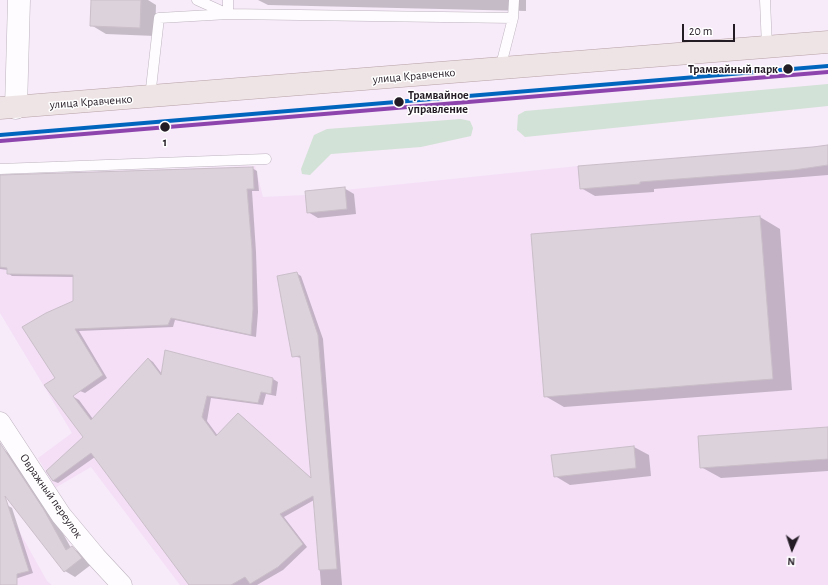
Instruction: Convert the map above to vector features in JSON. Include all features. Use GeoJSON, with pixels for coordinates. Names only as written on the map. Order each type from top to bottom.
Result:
{"type":"FeatureCollection","features":[{"type":"Feature","properties":{"kind":"main road"},"geometry":{"type":"LineString","coordinates":[[8,108],[20,0]]}},
{"type":"Feature","properties":{"kind":"main road","name":"улица Кравченко"},"geometry":{"type":"LineString","coordinates":[[8,108],[150,98],[828,42]]}},
{"type":"Feature","properties":{"kind":"street","name":"Овражный переулок"},"geometry":{"type":"LineString","coordinates":[[0,422],[61,515],[96,558],[122,585]]}},
{"type":"Feature","properties":{"kind":"lane"},"geometry":{"type":"LineString","coordinates":[[197,0],[228,14]]}},
{"type":"Feature","properties":{"kind":"lane"},"geometry":{"type":"LineString","coordinates":[[228,0],[228,14]]}},
{"type":"Feature","properties":{"kind":"lane"},"geometry":{"type":"LineString","coordinates":[[500,69],[513,18],[514,0]]}},
{"type":"Feature","properties":{"kind":"lane"},"geometry":{"type":"LineString","coordinates":[[765,0],[767,47]]}},
{"type":"Feature","properties":{"kind":"lane"},"geometry":{"type":"LineString","coordinates":[[150,98],[159,18],[228,14],[513,18]]}},
{"type":"Feature","properties":{"kind":"lane"},"geometry":{"type":"LineString","coordinates":[[0,169],[266,159]]}},
{"type":"Feature","properties":{"kind":"shaded area"},"geometry":{"type":"Polygon","coordinates":[[[828,145],[828,585],[180,585],[91,467],[55,488],[38,458],[72,433],[0,313],[0,175],[255,166],[263,197],[305,195],[305,191],[345,187],[345,190],[578,166],[828,145]]]}},
{"type":"Feature","properties":{"kind":"shaded area"},"geometry":{"type":"Polygon","coordinates":[[[0,497],[47,581],[52,585],[0,585],[0,497]]]}},
{"type":"Feature","properties":{"kind":"green space"},"geometry":{"type":"Polygon","coordinates":[[[828,84],[828,106],[525,137],[517,130],[518,115],[525,111],[828,84]]]}},
{"type":"Feature","properties":{"kind":"green space"},"geometry":{"type":"Polygon","coordinates":[[[461,119],[470,121],[473,128],[471,136],[421,147],[331,154],[310,175],[302,174],[301,169],[314,135],[327,129],[461,119]]]}},
{"type":"Feature","properties":{"kind":"building"},"geometry":{"type":"Polygon","coordinates":[[[91,0],[141,0],[140,28],[90,26],[91,0]]]}},
{"type":"Feature","properties":{"kind":"building"},"geometry":{"type":"Polygon","coordinates":[[[828,145],[828,165],[794,170],[640,182],[640,184],[580,189],[578,166],[828,145]]]}},
{"type":"Feature","properties":{"kind":"building"},"geometry":{"type":"Polygon","coordinates":[[[253,167],[254,189],[247,189],[252,249],[253,309],[251,335],[171,318],[168,325],[75,329],[103,375],[73,396],[91,420],[148,358],[161,375],[165,350],[273,378],[271,394],[261,392],[258,403],[207,396],[202,417],[216,436],[238,413],[311,478],[300,356],[292,357],[277,276],[297,272],[318,335],[337,569],[319,570],[313,496],[280,514],[303,544],[278,567],[250,584],[245,577],[231,585],[189,585],[91,453],[53,481],[46,471],[83,437],[44,385],[55,378],[22,327],[46,313],[73,301],[73,275],[7,274],[7,268],[0,267],[0,175],[253,167]]]}},
{"type":"Feature","properties":{"kind":"building"},"geometry":{"type":"Polygon","coordinates":[[[345,187],[347,209],[307,213],[305,191],[345,187]]]}},
{"type":"Feature","properties":{"kind":"building"},"geometry":{"type":"Polygon","coordinates":[[[760,216],[773,379],[544,397],[531,234],[760,216]]]}},
{"type":"Feature","properties":{"kind":"building"},"geometry":{"type":"Polygon","coordinates":[[[828,427],[828,459],[700,468],[698,436],[828,427]]]}},
{"type":"Feature","properties":{"kind":"building"},"geometry":{"type":"Polygon","coordinates":[[[0,443],[44,510],[66,550],[72,546],[82,558],[64,572],[5,496],[29,571],[17,574],[17,585],[0,585],[0,443]]]}},
{"type":"Feature","properties":{"kind":"building"},"geometry":{"type":"Polygon","coordinates":[[[634,446],[636,468],[554,477],[551,455],[634,446]]]}},
{"type":"Feature","properties":{"kind":"transit line"},"geometry":{"type":"LineString","coordinates":[[0,135],[828,66]]}},
{"type":"Feature","properties":{"kind":"transit line"},"geometry":{"type":"LineString","coordinates":[[0,141],[828,72]]}},
{"type":"Feature","properties":{"kind":"place","name":"Трамвайный парк"},"geometry":{"type":"Point","coordinates":[788,69]}},
{"type":"Feature","properties":{"kind":"place","name":"Трамвайное управление"},"geometry":{"type":"Point","coordinates":[399,102]}},
{"type":"Feature","properties":{"kind":"place","name":"1"},"geometry":{"type":"Point","coordinates":[165,127]}}]}
